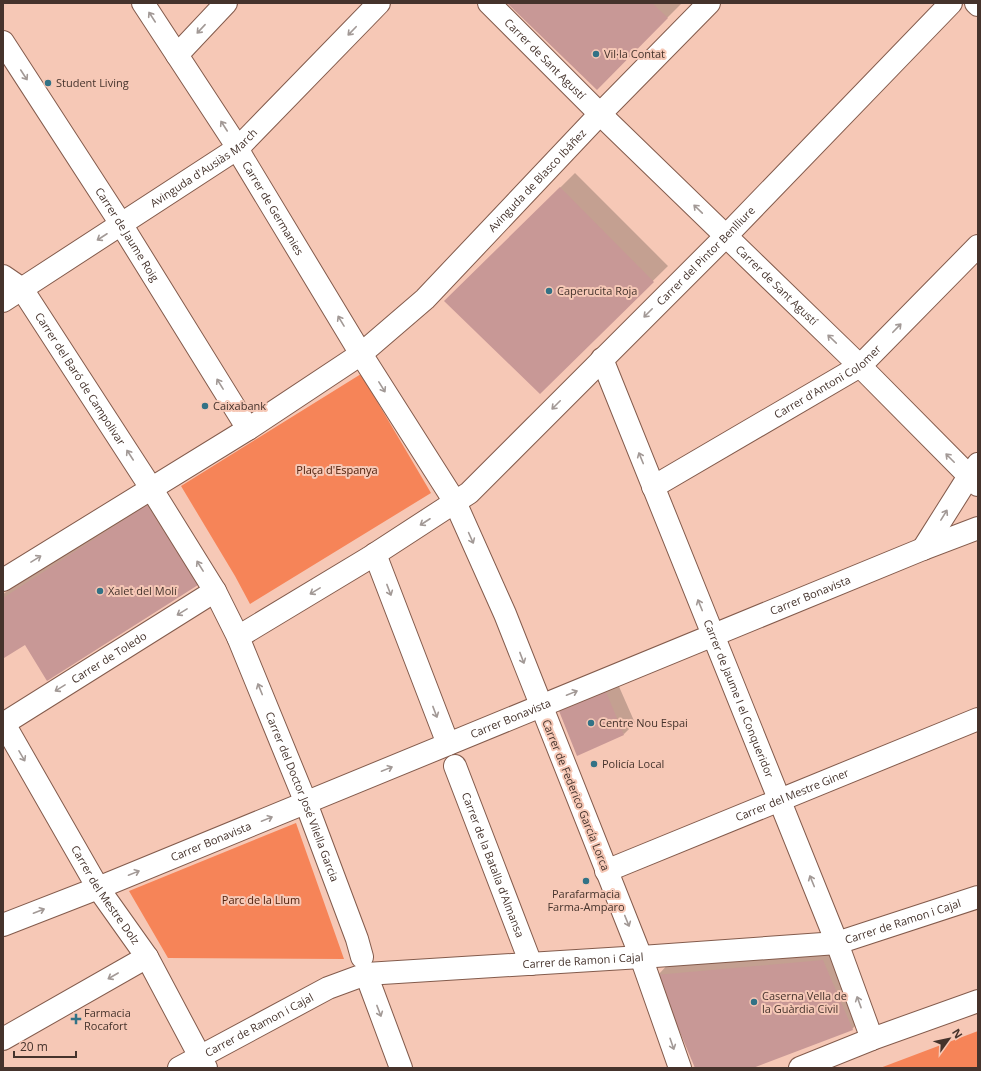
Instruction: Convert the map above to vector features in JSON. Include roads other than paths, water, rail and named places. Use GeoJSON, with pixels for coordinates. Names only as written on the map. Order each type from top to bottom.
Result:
{"type":"FeatureCollection","features":[{"type":"Feature","properties":{"kind":"street","name":"Carrer de Germanies"},"geometry":{"type":"LineString","coordinates":[[143,3],[238,148],[361,354]]}},
{"type":"Feature","properties":{"kind":"street"},"geometry":{"type":"LineString","coordinates":[[177,54],[226,3]]}},
{"type":"Feature","properties":{"kind":"street","name":"Avinguda d'Ausiàs March"},"geometry":{"type":"LineString","coordinates":[[3,302],[238,148],[379,3]]}},
{"type":"Feature","properties":{"kind":"street","name":"Carrer de Sant Agustí"},"geometry":{"type":"LineString","coordinates":[[489,3],[600,114],[860,366],[975,475]]}},
{"type":"Feature","properties":{"kind":"street","name":"Avinguda de Blasco Ibáñez"},"geometry":{"type":"LineString","coordinates":[[361,354],[425,299],[600,114],[709,3]]}},
{"type":"Feature","properties":{"kind":"street","name":"Carrer del Pintor Benlliure"},"geometry":{"type":"LineString","coordinates":[[455,502],[469,493],[726,236],[951,3]]}},
{"type":"Feature","properties":{"kind":"street","name":"Carrer de Jaume Roig"},"geometry":{"type":"LineString","coordinates":[[3,42],[121,224],[248,429]]}},
{"type":"Feature","properties":{"kind":"street","name":"Carrer d'Antoni Colomer"},"geometry":{"type":"LineString","coordinates":[[653,487],[860,366],[978,246]]}},
{"type":"Feature","properties":{"kind":"street","name":"Carrer del Baró de Campolivar"},"geometry":{"type":"LineString","coordinates":[[3,276],[22,289],[151,488]]}},
{"type":"Feature","properties":{"kind":"street"},"geometry":{"type":"LineString","coordinates":[[3,580],[151,488],[248,429],[361,354],[455,502],[375,554],[238,637],[215,591],[151,488]]}},
{"type":"Feature","properties":{"kind":"street","name":"Carrer de Jaume I el Conqueridor"},"geometry":{"type":"LineString","coordinates":[[602,359],[837,943],[872,1039]]}},
{"type":"Feature","properties":{"kind":"street"},"geometry":{"type":"LineString","coordinates":[[923,548],[975,475]]}},
{"type":"Feature","properties":{"kind":"street","name":"Carrer de Federico García Lorca"},"geometry":{"type":"LineString","coordinates":[[455,502],[505,614],[641,957],[680,1068]]}},
{"type":"Feature","properties":{"kind":"street","name":"Carrer Bonavista"},"geometry":{"type":"LineString","coordinates":[[3,925],[306,803],[923,548],[978,528]]}},
{"type":"Feature","properties":{"kind":"street"},"geometry":{"type":"LineString","coordinates":[[375,554],[448,744]]}},
{"type":"Feature","properties":{"kind":"street","name":"Carrer de Toledo"},"geometry":{"type":"LineString","coordinates":[[3,723],[215,591]]}},
{"type":"Feature","properties":{"kind":"street","name":"Carrer del Doctor José Vilella Garcia"},"geometry":{"type":"LineString","coordinates":[[238,637],[306,803],[357,939],[364,966],[401,1068]]}},
{"type":"Feature","properties":{"kind":"street","name":"Carrer del Mestre Giner"},"geometry":{"type":"LineString","coordinates":[[606,870],[978,719]]}},
{"type":"Feature","properties":{"kind":"street","name":"Carrer del Mestre Dolz"},"geometry":{"type":"LineString","coordinates":[[3,723],[98,888],[147,957],[203,1062]]}},
{"type":"Feature","properties":{"kind":"street","name":"Carrer de la Batalla d'Almansa"},"geometry":{"type":"LineString","coordinates":[[455,766],[531,964]]}},
{"type":"Feature","properties":{"kind":"street","name":"Carrer de Ramon i Cajal"},"geometry":{"type":"LineString","coordinates":[[179,1068],[203,1062],[364,966],[531,964],[837,943],[978,897]]}},
{"type":"Feature","properties":{"kind":"street"},"geometry":{"type":"LineString","coordinates":[[3,1039],[147,957]]}},
{"type":"Feature","properties":{"kind":"street"},"geometry":{"type":"LineString","coordinates":[[800,1068],[872,1039],[978,1001]]}},
{"type":"Feature","properties":{"kind":"place","name":"Vil·la Contat"},"geometry":{"type":"Point","coordinates":[596,54]}},
{"type":"Feature","properties":{"kind":"place","name":"Student Living"},"geometry":{"type":"Point","coordinates":[48,83]}},
{"type":"Feature","properties":{"kind":"place","name":"Caperucita Roja"},"geometry":{"type":"Point","coordinates":[549,291]}},
{"type":"Feature","properties":{"kind":"place","name":"Caixabank"},"geometry":{"type":"Point","coordinates":[205,406]}},
{"type":"Feature","properties":{"kind":"place","name":"Xalet del Molí"},"geometry":{"type":"Point","coordinates":[100,591]}},
{"type":"Feature","properties":{"kind":"place","name":"Centre Nou Espai"},"geometry":{"type":"Point","coordinates":[591,723]}},
{"type":"Feature","properties":{"kind":"place","name":"Policía Local"},"geometry":{"type":"Point","coordinates":[594,764]}},
{"type":"Feature","properties":{"kind":"place","name":"Parafarmacia Farma-Amparo"},"geometry":{"type":"Point","coordinates":[586,881]}},
{"type":"Feature","properties":{"kind":"place","name":"Caserna Vella de la Guàrdia Civil"},"geometry":{"type":"Point","coordinates":[754,1002]}},
{"type":"Feature","properties":{"kind":"place","name":"Farmacia Rocafort"},"geometry":{"type":"Point","coordinates":[76,1019]}},
{"type":"Feature","properties":{"kind":"park label","name":"Plaça d'Espanya"},"geometry":{"type":"Point","coordinates":[337,470]}},
{"type":"Feature","properties":{"kind":"park label","name":"Parc de la Llum"},"geometry":{"type":"Point","coordinates":[261,900]}}]}
